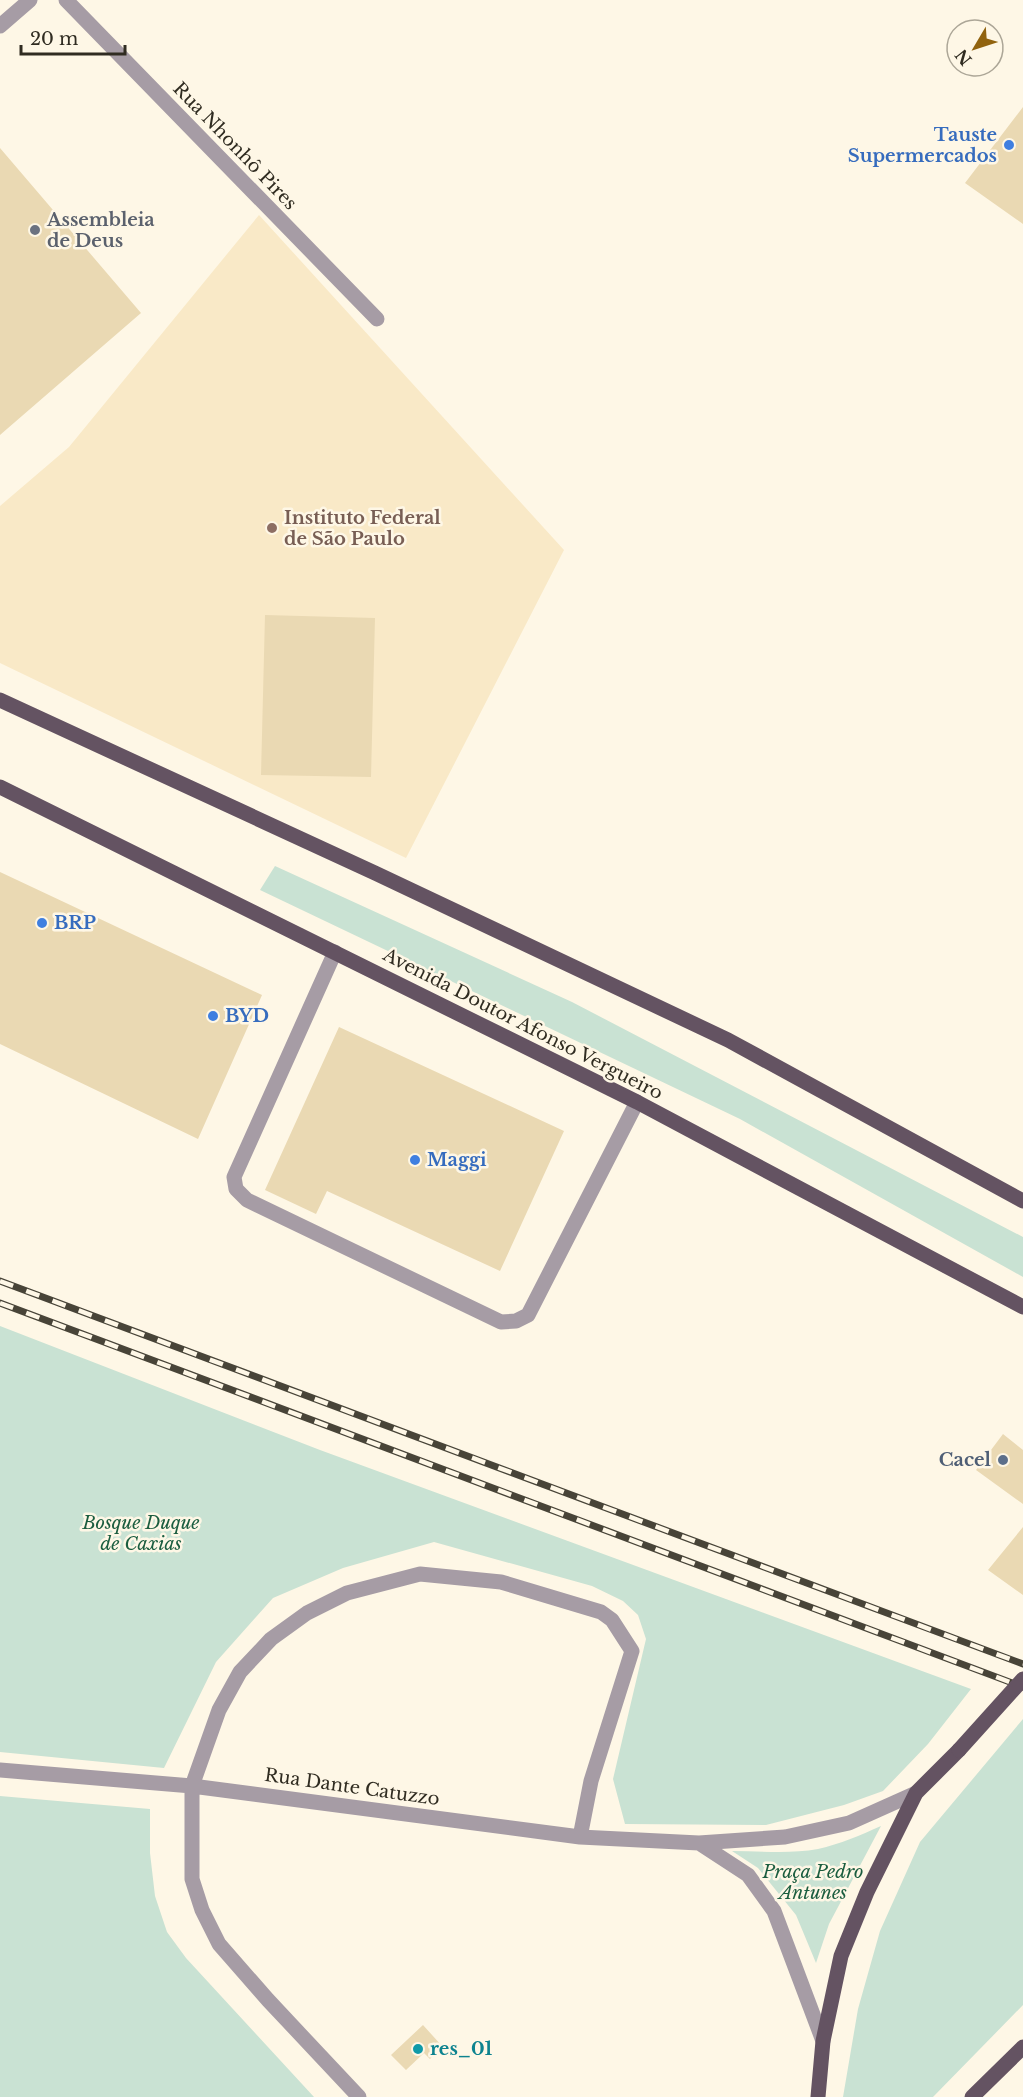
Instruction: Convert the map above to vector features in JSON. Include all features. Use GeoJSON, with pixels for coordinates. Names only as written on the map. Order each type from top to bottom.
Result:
{"type":"FeatureCollection","features":[{"type":"Feature","properties":{"kind":"main road"},"geometry":{"type":"LineString","coordinates":[[0,699],[728,1040],[1023,1201]]}},
{"type":"Feature","properties":{"kind":"main road","name":"Avenida Doutor Afonso Vergueiro"},"geometry":{"type":"LineString","coordinates":[[0,787],[637,1102],[1023,1307]]}},
{"type":"Feature","properties":{"kind":"main road"},"geometry":{"type":"LineString","coordinates":[[818,2097],[823,2041],[842,1956],[867,1892],[916,1793],[1023,1679]]}},
{"type":"Feature","properties":{"kind":"main road"},"geometry":{"type":"LineString","coordinates":[[972,2097],[1023,2047]]}},
{"type":"Feature","properties":{"kind":"street"},"geometry":{"type":"LineString","coordinates":[[0,26],[30,0]]}},
{"type":"Feature","properties":{"kind":"street","name":"Rua Nhonhô Pires"},"geometry":{"type":"LineString","coordinates":[[66,0],[377,319]]}},
{"type":"Feature","properties":{"kind":"street"},"geometry":{"type":"LineString","coordinates":[[335,952],[234,1177],[236,1189],[248,1200],[501,1322],[516,1321],[528,1315],[637,1102]]}},
{"type":"Feature","properties":{"kind":"street"},"geometry":{"type":"LineString","coordinates":[[359,2097],[219,1944],[202,1910],[192,1879],[192,1786],[219,1710],[240,1672],[271,1640],[307,1613],[347,1593],[420,1574],[501,1582],[601,1612],[612,1620],[632,1652],[591,1781],[580,1837]]}},
{"type":"Feature","properties":{"kind":"street","name":"Rua Dante Catuzzo"},"geometry":{"type":"LineString","coordinates":[[0,1770],[192,1786],[580,1837],[699,1843],[784,1837],[849,1823],[916,1793]]}},
{"type":"Feature","properties":{"kind":"street"},"geometry":{"type":"LineString","coordinates":[[699,1843],[748,1875],[774,1911],[823,2041]]}},
{"type":"Feature","properties":{"kind":"shaded area","name":"Instituto Federal de São Paulo"},"geometry":{"type":"Polygon","coordinates":[[[259,215],[564,550],[406,858],[0,663],[0,506],[69,447],[259,215]]]}},
{"type":"Feature","properties":{"kind":"green space"},"geometry":{"type":"Polygon","coordinates":[[[275,866],[572,1002],[1023,1237],[1023,1277],[740,1119],[260,890],[275,866]]]}},
{"type":"Feature","properties":{"kind":"green space","name":"Bosque Duque de Caxias"},"geometry":{"type":"Polygon","coordinates":[[[0,1326],[320,1450],[971,1689],[928,1744],[883,1791],[844,1805],[766,1825],[625,1824],[613,1779],[646,1639],[638,1615],[623,1601],[592,1586],[434,1542],[343,1568],[273,1598],[216,1662],[164,1768],[0,1752],[0,1326]]]}},
{"type":"Feature","properties":{"kind":"green space"},"geometry":{"type":"Polygon","coordinates":[[[1023,1719],[1023,2005],[933,2097],[843,2097],[858,2009],[880,1931],[920,1842],[1023,1719]]]}},
{"type":"Feature","properties":{"kind":"green space"},"geometry":{"type":"Polygon","coordinates":[[[0,1796],[150,1809],[150,1853],[155,1896],[167,1932],[186,1958],[314,2097],[0,2097],[0,1796]]]}},
{"type":"Feature","properties":{"kind":"green space","name":"Praça Pedro Antunes"},"geometry":{"type":"Polygon","coordinates":[[[881,1826],[829,1924],[816,1963],[796,1915],[758,1868],[732,1851],[808,1851],[842,1842],[881,1826]]]}},
{"type":"Feature","properties":{"kind":"building","name":"Tauste Supermercados"},"geometry":{"type":"Polygon","coordinates":[[[1023,107],[1023,224],[965,183],[1023,107]]]}},
{"type":"Feature","properties":{"kind":"building","name":"Assembleia de Deus"},"geometry":{"type":"Polygon","coordinates":[[[0,148],[141,313],[0,435],[0,148]]]}},
{"type":"Feature","properties":{"kind":"building"},"geometry":{"type":"Polygon","coordinates":[[[265,615],[375,618],[371,777],[261,775],[265,615]]]}},
{"type":"Feature","properties":{"kind":"building"},"geometry":{"type":"Polygon","coordinates":[[[0,872],[262,995],[198,1139],[0,1044],[0,872]]]}},
{"type":"Feature","properties":{"kind":"building","name":"Maggi"},"geometry":{"type":"Polygon","coordinates":[[[339,1027],[564,1131],[500,1271],[327,1191],[316,1214],[265,1190],[339,1027]]]}},
{"type":"Feature","properties":{"kind":"building","name":"Cacel"},"geometry":{"type":"Polygon","coordinates":[[[1003,1434],[1023,1450],[1023,1504],[976,1470],[1003,1434]]]}},
{"type":"Feature","properties":{"kind":"building"},"geometry":{"type":"Polygon","coordinates":[[[1023,1527],[1023,1595],[988,1570],[1023,1527]]]}},
{"type":"Feature","properties":{"kind":"building","name":"res_01"},"geometry":{"type":"Polygon","coordinates":[[[423,2025],[442,2046],[430,2059],[424,2053],[406,2070],[391,2055],[423,2025]]]}},
{"type":"Feature","properties":{"kind":"railway"},"geometry":{"type":"LineString","coordinates":[[0,1281],[1023,1664]]}},
{"type":"Feature","properties":{"kind":"railway"},"geometry":{"type":"LineString","coordinates":[[0,1303],[1023,1687]]}},
{"type":"Feature","properties":{"kind":"place","name":"Tauste Supermercados"},"geometry":{"type":"Point","coordinates":[1009,145]}},
{"type":"Feature","properties":{"kind":"place","name":"Assembleia de Deus"},"geometry":{"type":"Point","coordinates":[35,230]}},
{"type":"Feature","properties":{"kind":"place","name":"Instituto Federal de São Paulo"},"geometry":{"type":"Point","coordinates":[272,528]}},
{"type":"Feature","properties":{"kind":"place","name":"BRP"},"geometry":{"type":"Point","coordinates":[42,923]}},
{"type":"Feature","properties":{"kind":"place","name":"BYD"},"geometry":{"type":"Point","coordinates":[213,1016]}},
{"type":"Feature","properties":{"kind":"place","name":"Maggi"},"geometry":{"type":"Point","coordinates":[415,1160]}},
{"type":"Feature","properties":{"kind":"place","name":"Cacel"},"geometry":{"type":"Point","coordinates":[1003,1460]}},
{"type":"Feature","properties":{"kind":"place","name":"res_01"},"geometry":{"type":"Point","coordinates":[418,2049]}}]}
